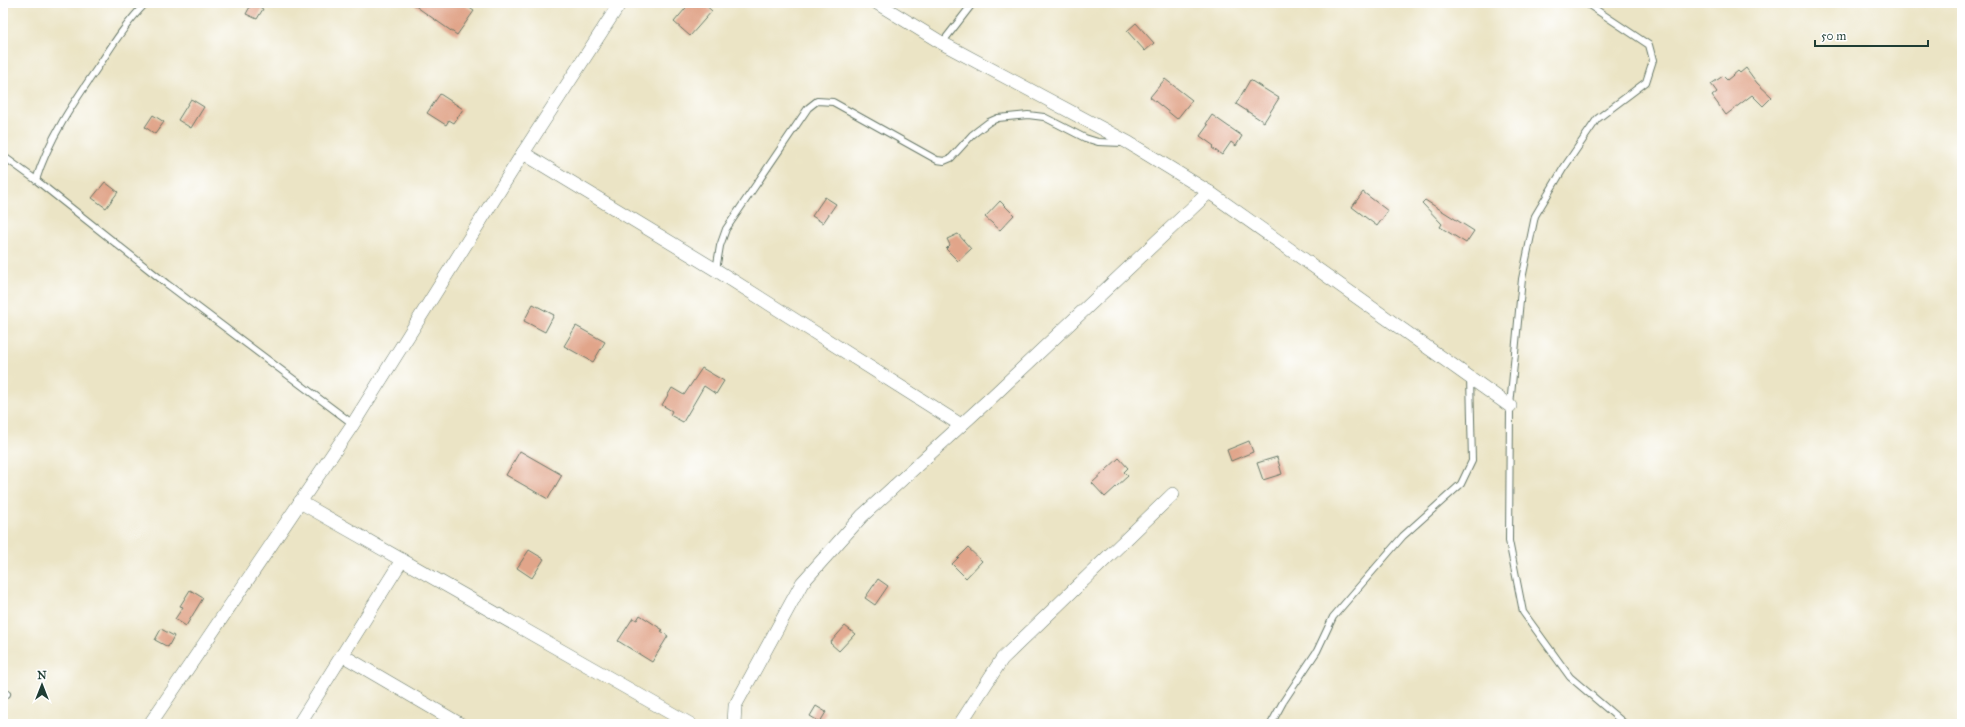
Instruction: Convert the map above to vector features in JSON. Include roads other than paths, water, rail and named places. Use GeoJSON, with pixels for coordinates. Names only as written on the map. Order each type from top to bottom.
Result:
{"type":"FeatureCollection","features":[{"type":"Feature","properties":{"kind":"street"},"geometry":{"type":"LineString","coordinates":[[150,724],[353,424],[523,153],[620,3]]}},
{"type":"Feature","properties":{"kind":"street"},"geometry":{"type":"LineString","coordinates":[[877,3],[942,42],[1129,143],[1209,192],[1510,406]]}},
{"type":"Feature","properties":{"kind":"street"},"geometry":{"type":"LineString","coordinates":[[523,153],[716,270],[961,425]]}},
{"type":"Feature","properties":{"kind":"street"},"geometry":{"type":"LineString","coordinates":[[734,724],[735,706],[802,583],[862,516],[1209,192]]}},
{"type":"Feature","properties":{"kind":"street"},"geometry":{"type":"LineString","coordinates":[[960,724],[1002,659],[1173,494]]}},
{"type":"Feature","properties":{"kind":"street"},"geometry":{"type":"LineString","coordinates":[[300,502],[690,724]]}},
{"type":"Feature","properties":{"kind":"street"},"geometry":{"type":"LineString","coordinates":[[299,724],[402,560]]}},
{"type":"Feature","properties":{"kind":"street"},"geometry":{"type":"LineString","coordinates":[[342,655],[460,724]]}},
{"type":"Feature","properties":{"kind":"lane"},"geometry":{"type":"LineString","coordinates":[[36,180],[43,161],[67,112],[130,18],[146,3]]}},
{"type":"Feature","properties":{"kind":"lane"},"geometry":{"type":"LineString","coordinates":[[942,42],[973,3]]}},
{"type":"Feature","properties":{"kind":"lane"},"geometry":{"type":"LineString","coordinates":[[1586,3],[1648,44],[1653,60],[1646,82],[1597,119],[1563,169],[1535,216],[1522,278],[1510,406],[1509,542],[1523,612],[1570,677],[1626,724]]}},
{"type":"Feature","properties":{"kind":"lane"},"geometry":{"type":"LineString","coordinates":[[716,270],[720,246],[726,229],[808,108],[817,101],[833,102],[937,160],[944,161],[951,158],[972,135],[989,122],[998,118],[1028,115],[1044,117],[1085,138],[1098,142],[1129,143]]}},
{"type":"Feature","properties":{"kind":"lane"},"geometry":{"type":"LineString","coordinates":[[3,156],[36,180],[167,284],[353,424]]}},
{"type":"Feature","properties":{"kind":"lane"},"geometry":{"type":"LineString","coordinates":[[1271,724],[1283,702],[1317,651],[1333,617],[1403,536],[1461,484],[1472,461],[1470,377]]}}]}
